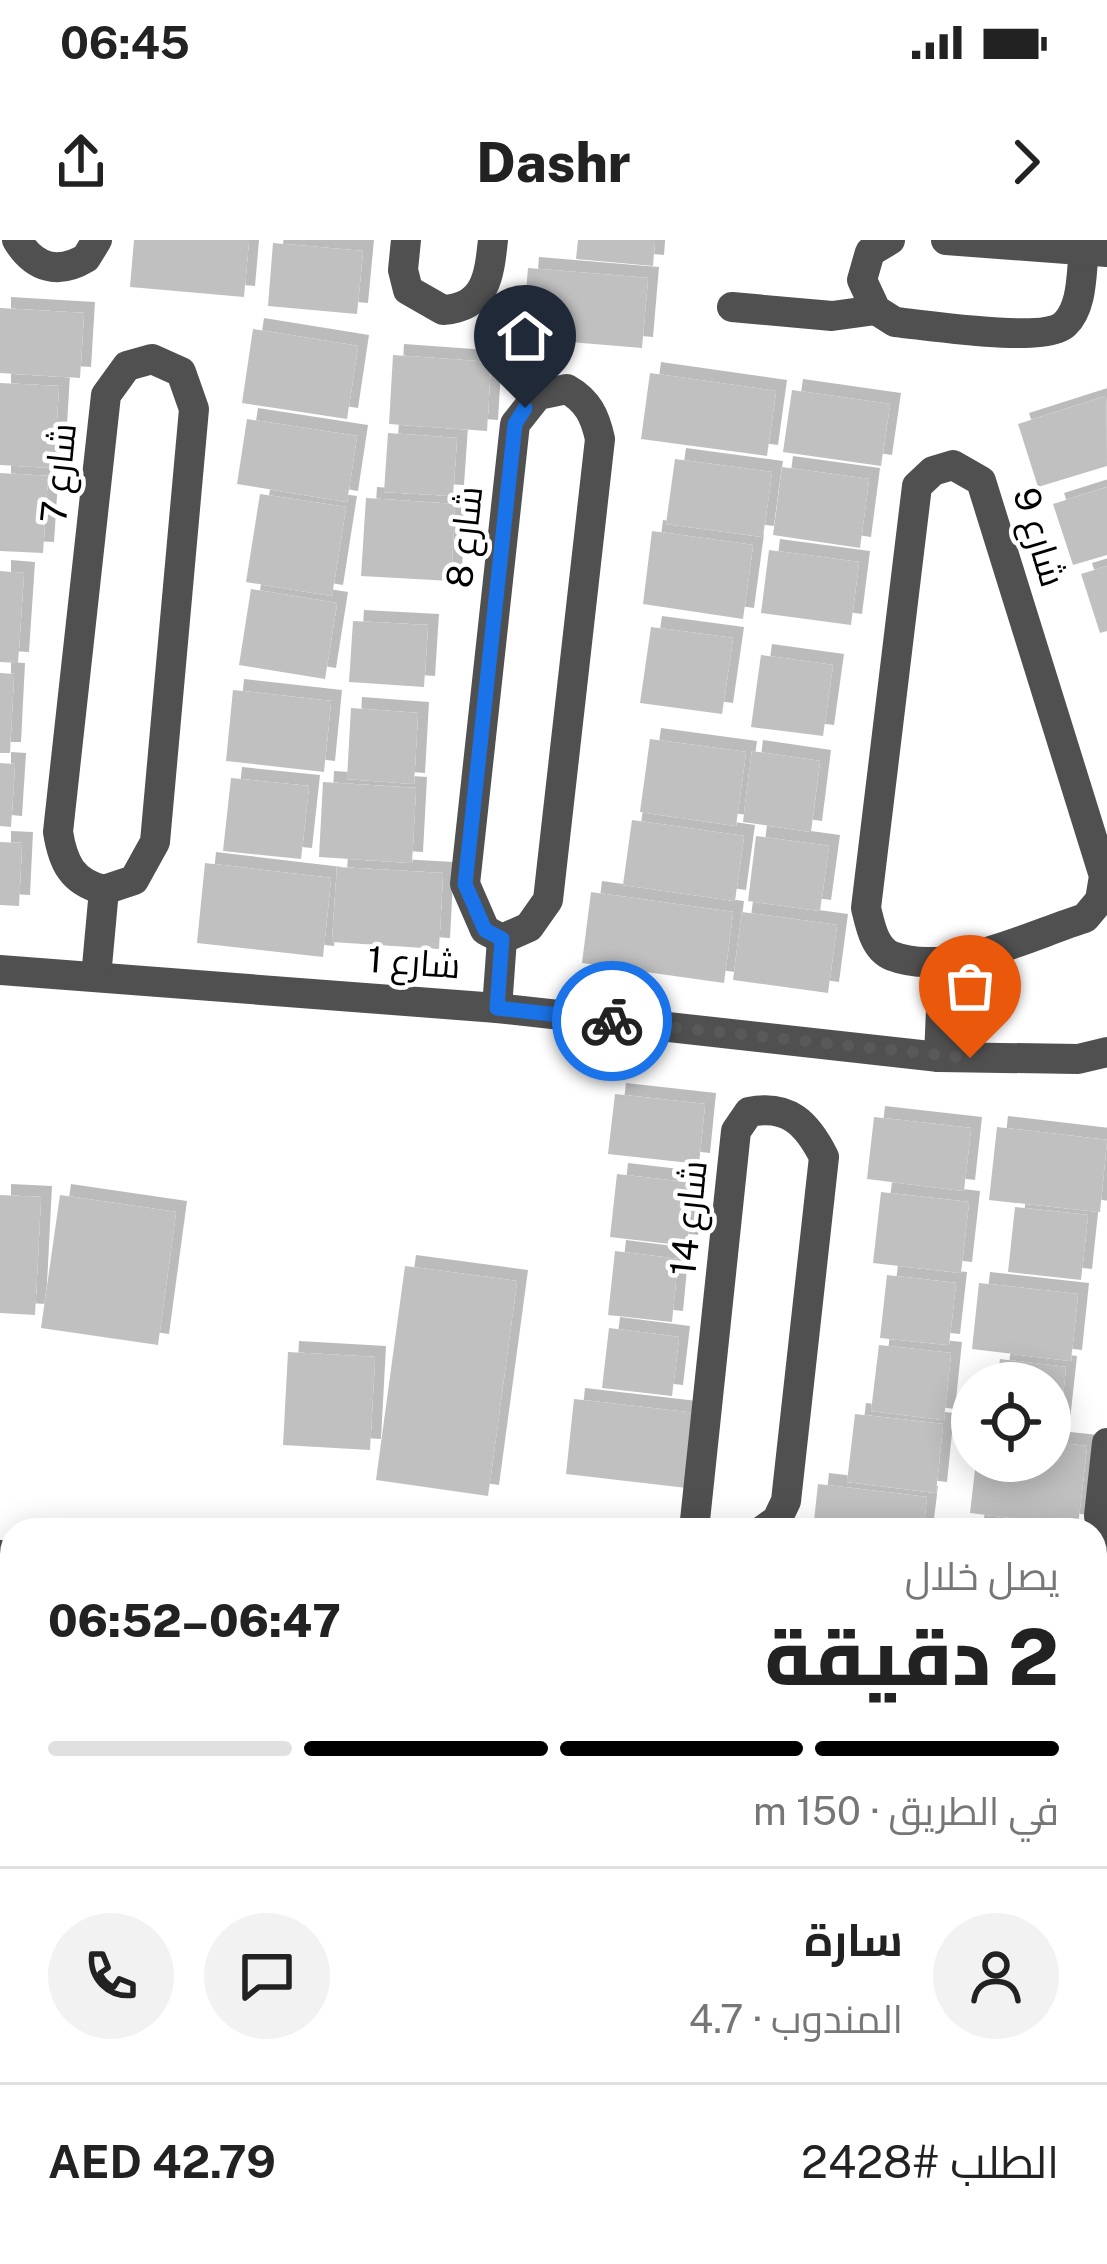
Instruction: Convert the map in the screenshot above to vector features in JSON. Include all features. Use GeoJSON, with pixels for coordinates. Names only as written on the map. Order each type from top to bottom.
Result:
{"type":"FeatureCollection","features":[{"type":"Feature","properties":{"kind":"street"},"geometry":{"type":"LineString","coordinates":[[17,240],[34,261],[55,269],[86,258],[97,240]]}},
{"type":"Feature","properties":{"kind":"street"},"geometry":{"type":"LineString","coordinates":[[406,240],[403,270],[408,290],[442,310],[466,306],[481,293],[489,282],[493,240]]}},
{"type":"Feature","properties":{"kind":"street"},"geometry":{"type":"LineString","coordinates":[[890,240],[870,252],[862,280],[876,310],[895,322],[1042,334],[1065,324],[1072,314],[1095,251],[946,240]]}},
{"type":"Feature","properties":{"kind":"street"},"geometry":{"type":"LineString","coordinates":[[732,307],[832,316],[876,310]]}},
{"type":"Feature","properties":{"kind":"street","name":"شارع 7"},"geometry":{"type":"LineString","coordinates":[[152,359],[181,373],[194,409],[155,842],[145,868],[120,889],[104,890],[74,876],[62,860],[58,832],[106,395],[127,366],[152,359]]}},
{"type":"Feature","properties":{"kind":"street","name":"شارع 8"},"geometry":{"type":"LineString","coordinates":[[566,389],[580,397],[595,417],[600,439],[548,900],[530,927],[502,939],[485,930],[465,884],[512,447],[515,424],[525,408],[538,395],[566,389]]}},
{"type":"Feature","properties":{"kind":"street","name":"شارع 9"},"geometry":{"type":"LineString","coordinates":[[953,465],[981,481],[1104,876],[1100,900],[1084,918],[943,962],[890,956],[880,947],[866,908],[917,486],[933,470],[953,465]]}},
{"type":"Feature","properties":{"kind":"street"},"geometry":{"type":"LineString","coordinates":[[96,977],[104,890]]}},
{"type":"Feature","properties":{"kind":"street"},"geometry":{"type":"LineString","coordinates":[[497,1008],[502,939]]}},
{"type":"Feature","properties":{"kind":"street"},"geometry":{"type":"LineString","coordinates":[[939,1058],[943,962]]}},
{"type":"Feature","properties":{"kind":"street","name":"شارع 1"},"geometry":{"type":"LineString","coordinates":[[0,970],[497,1008],[939,1058],[1078,1059],[1107,1052]]}},
{"type":"Feature","properties":{"kind":"street","name":"شارع 14"},"geometry":{"type":"LineString","coordinates":[[695,1518],[736,1131],[748,1112],[767,1108],[800,1119],[824,1157],[786,1501],[778,1518]]}},
{"type":"Feature","properties":{"kind":"street"},"geometry":{"type":"LineString","coordinates":[[1100,1518],[1107,1444]]}},
{"type":"Feature","properties":{"kind":"building"},"geometry":{"type":"Polygon","coordinates":[[[134,240],[249,240],[244,297],[130,287],[134,240]]]}},
{"type":"Feature","properties":{"kind":"building"},"geometry":{"type":"Polygon","coordinates":[[[578,240],[655,240],[653,266],[576,259],[578,240]]]}},
{"type":"Feature","properties":{"kind":"building"},"geometry":{"type":"Polygon","coordinates":[[[273,243],[363,251],[357,314],[268,306],[273,243]]]}},
{"type":"Feature","properties":{"kind":"building"},"geometry":{"type":"Polygon","coordinates":[[[528,268],[648,278],[642,348],[522,338],[528,268]]]}},
{"type":"Feature","properties":{"kind":"building"},"geometry":{"type":"Polygon","coordinates":[[[0,308],[84,313],[80,378],[0,373],[0,308]]]}},
{"type":"Feature","properties":{"kind":"building"},"geometry":{"type":"Polygon","coordinates":[[[253,329],[358,346],[347,419],[242,403],[253,329]]]}},
{"type":"Feature","properties":{"kind":"building"},"geometry":{"type":"Polygon","coordinates":[[[393,355],[491,362],[487,431],[389,424],[393,355]]]}},
{"type":"Feature","properties":{"kind":"building"},"geometry":{"type":"Polygon","coordinates":[[[650,373],[776,391],[767,456],[641,439],[650,373]]]}},
{"type":"Feature","properties":{"kind":"building"},"geometry":{"type":"Polygon","coordinates":[[[0,383],[59,386],[54,468],[0,465],[0,383]]]}},
{"type":"Feature","properties":{"kind":"building"},"geometry":{"type":"Polygon","coordinates":[[[792,390],[890,404],[881,466],[783,452],[792,390]]]}},
{"type":"Feature","properties":{"kind":"building"},"geometry":{"type":"Polygon","coordinates":[[[1106,396],[1107,466],[1038,487],[1018,424],[1106,396]]]}},
{"type":"Feature","properties":{"kind":"building"},"geometry":{"type":"Polygon","coordinates":[[[247,419],[357,436],[347,502],[237,484],[247,419]]]}},
{"type":"Feature","properties":{"kind":"building"},"geometry":{"type":"Polygon","coordinates":[[[388,433],[457,438],[453,496],[384,492],[388,433]]]}},
{"type":"Feature","properties":{"kind":"building"},"geometry":{"type":"Polygon","coordinates":[[[675,459],[772,472],[763,537],[666,524],[675,459]]]}},
{"type":"Feature","properties":{"kind":"building"},"geometry":{"type":"Polygon","coordinates":[[[782,467],[869,479],[860,548],[773,535],[782,467]]]}},
{"type":"Feature","properties":{"kind":"building"},"geometry":{"type":"Polygon","coordinates":[[[0,473],[48,476],[43,553],[0,551],[0,473]]]}},
{"type":"Feature","properties":{"kind":"building"},"geometry":{"type":"Polygon","coordinates":[[[1107,487],[1107,555],[1073,565],[1053,504],[1107,487]]]}},
{"type":"Feature","properties":{"kind":"building"},"geometry":{"type":"Polygon","coordinates":[[[260,494],[346,507],[332,596],[246,582],[260,494]]]}},
{"type":"Feature","properties":{"kind":"building"},"geometry":{"type":"Polygon","coordinates":[[[366,498],[455,504],[451,581],[361,576],[366,498]]]}},
{"type":"Feature","properties":{"kind":"building"},"geometry":{"type":"Polygon","coordinates":[[[652,531],[753,545],[743,619],[643,604],[652,531]]]}},
{"type":"Feature","properties":{"kind":"building"},"geometry":{"type":"Polygon","coordinates":[[[769,550],[859,562],[851,625],[761,613],[769,550]]]}},
{"type":"Feature","properties":{"kind":"building"},"geometry":{"type":"Polygon","coordinates":[[[1107,566],[1107,631],[1100,633],[1081,574],[1107,566]]]}},
{"type":"Feature","properties":{"kind":"building"},"geometry":{"type":"Polygon","coordinates":[[[0,571],[24,573],[18,663],[0,662],[0,571]]]}},
{"type":"Feature","properties":{"kind":"building"},"geometry":{"type":"Polygon","coordinates":[[[251,589],[337,603],[325,679],[239,665],[251,589]]]}},
{"type":"Feature","properties":{"kind":"building"},"geometry":{"type":"Polygon","coordinates":[[[353,621],[428,625],[424,687],[349,682],[353,621]]]}},
{"type":"Feature","properties":{"kind":"building"},"geometry":{"type":"Polygon","coordinates":[[[651,627],[733,638],[722,714],[640,703],[651,627]]]}},
{"type":"Feature","properties":{"kind":"building"},"geometry":{"type":"Polygon","coordinates":[[[761,655],[833,665],[823,736],[751,727],[761,655]]]}},
{"type":"Feature","properties":{"kind":"building"},"geometry":{"type":"Polygon","coordinates":[[[0,673],[14,674],[10,753],[0,753],[0,673]]]}},
{"type":"Feature","properties":{"kind":"building"},"geometry":{"type":"Polygon","coordinates":[[[233,690],[331,701],[324,772],[226,761],[233,690]]]}},
{"type":"Feature","properties":{"kind":"building"},"geometry":{"type":"Polygon","coordinates":[[[351,708],[418,713],[414,784],[347,779],[351,708]]]}},
{"type":"Feature","properties":{"kind":"building"},"geometry":{"type":"Polygon","coordinates":[[[650,739],[746,752],[736,826],[640,812],[650,739]]]}},
{"type":"Feature","properties":{"kind":"building"},"geometry":{"type":"Polygon","coordinates":[[[752,751],[820,761],[811,832],[743,822],[752,751]]]}},
{"type":"Feature","properties":{"kind":"building"},"geometry":{"type":"Polygon","coordinates":[[[0,763],[15,764],[11,827],[0,826],[0,763]]]}},
{"type":"Feature","properties":{"kind":"building"},"geometry":{"type":"Polygon","coordinates":[[[231,778],[309,786],[301,859],[223,851],[231,778]]]}},
{"type":"Feature","properties":{"kind":"building"},"geometry":{"type":"Polygon","coordinates":[[[323,782],[416,788],[412,863],[319,857],[323,782]]]}},
{"type":"Feature","properties":{"kind":"building"},"geometry":{"type":"Polygon","coordinates":[[[632,820],[744,836],[735,901],[623,885],[632,820]]]}},
{"type":"Feature","properties":{"kind":"building"},"geometry":{"type":"Polygon","coordinates":[[[756,836],[829,846],[820,911],[748,901],[756,836]]]}},
{"type":"Feature","properties":{"kind":"building"},"geometry":{"type":"Polygon","coordinates":[[[0,842],[22,843],[19,906],[0,905],[0,842]]]}},
{"type":"Feature","properties":{"kind":"building"},"geometry":{"type":"Polygon","coordinates":[[[205,863],[331,878],[323,957],[197,943],[205,863]]]}},
{"type":"Feature","properties":{"kind":"building"},"geometry":{"type":"Polygon","coordinates":[[[337,867],[443,873],[439,949],[332,942],[337,867]]]}},
{"type":"Feature","properties":{"kind":"building"},"geometry":{"type":"Polygon","coordinates":[[[591,892],[733,912],[724,983],[582,963],[591,892]]]}},
{"type":"Feature","properties":{"kind":"building"},"geometry":{"type":"Polygon","coordinates":[[[742,912],[837,925],[828,993],[733,980],[742,912]]]}},
{"type":"Feature","properties":{"kind":"building"},"geometry":{"type":"Polygon","coordinates":[[[615,1094],[705,1104],[699,1164],[608,1154],[615,1094]]]}},
{"type":"Feature","properties":{"kind":"building"},"geometry":{"type":"Polygon","coordinates":[[[874,1117],[971,1128],[964,1191],[867,1179],[874,1117]]]}},
{"type":"Feature","properties":{"kind":"building"},"geometry":{"type":"Polygon","coordinates":[[[997,1127],[1107,1140],[1100,1212],[989,1200],[997,1127]]]}},
{"type":"Feature","properties":{"kind":"building"},"geometry":{"type":"Polygon","coordinates":[[[617,1174],[694,1183],[687,1246],[610,1237],[617,1174]]]}},
{"type":"Feature","properties":{"kind":"building"},"geometry":{"type":"Polygon","coordinates":[[[881,1192],[969,1202],[961,1273],[873,1263],[881,1192]]]}},
{"type":"Feature","properties":{"kind":"building"},"geometry":{"type":"Polygon","coordinates":[[[0,1195],[41,1197],[35,1315],[0,1313],[0,1195]]]}},
{"type":"Feature","properties":{"kind":"building"},"geometry":{"type":"Polygon","coordinates":[[[60,1195],[176,1212],[158,1345],[41,1328],[60,1195]]]}},
{"type":"Feature","properties":{"kind":"building"},"geometry":{"type":"Polygon","coordinates":[[[1015,1207],[1088,1215],[1081,1280],[1008,1272],[1015,1207]]]}},
{"type":"Feature","properties":{"kind":"building"},"geometry":{"type":"Polygon","coordinates":[[[615,1251],[678,1259],[672,1322],[608,1315],[615,1251]]]}},
{"type":"Feature","properties":{"kind":"building"},"geometry":{"type":"Polygon","coordinates":[[[405,1266],[517,1281],[488,1496],[376,1480],[405,1266]]]}},
{"type":"Feature","properties":{"kind":"building"},"geometry":{"type":"Polygon","coordinates":[[[887,1275],[956,1283],[949,1345],[880,1338],[887,1275]]]}},
{"type":"Feature","properties":{"kind":"building"},"geometry":{"type":"Polygon","coordinates":[[[979,1283],[1078,1294],[1071,1361],[972,1349],[979,1283]]]}},
{"type":"Feature","properties":{"kind":"building"},"geometry":{"type":"Polygon","coordinates":[[[609,1328],[679,1337],[672,1396],[602,1388],[609,1328]]]}},
{"type":"Feature","properties":{"kind":"building"},"geometry":{"type":"Polygon","coordinates":[[[879,1345],[951,1353],[944,1420],[871,1411],[879,1345]]]}},
{"type":"Feature","properties":{"kind":"building"},"geometry":{"type":"Polygon","coordinates":[[[288,1352],[375,1357],[370,1450],[283,1445],[288,1352]]]}},
{"type":"Feature","properties":{"kind":"building"},"geometry":{"type":"Polygon","coordinates":[[[574,1399],[695,1413],[687,1488],[566,1474],[574,1399]]]}},
{"type":"Feature","properties":{"kind":"building"},"geometry":{"type":"Polygon","coordinates":[[[855,1414],[943,1424],[936,1493],[847,1482],[855,1414]]]}},
{"type":"Feature","properties":{"kind":"building"},"geometry":{"type":"Polygon","coordinates":[[[1071,1444],[1087,1446],[1079,1518],[970,1513],[974,1482],[1071,1482],[1071,1444]]]}},
{"type":"Feature","properties":{"kind":"building"},"geometry":{"type":"Polygon","coordinates":[[[818,1484],[927,1497],[924,1518],[814,1518],[818,1484]]]}},
{"type":"Feature","properties":{"kind":"way so far"},"geometry":{"type":"LineString","coordinates":[[612,1021],[970,1058]]}},
{"type":"Feature","properties":{"kind":"route"},"geometry":{"type":"LineString","coordinates":[[525,408],[515,424],[465,884],[485,930],[502,939],[497,1008],[612,1021]]}}]}
